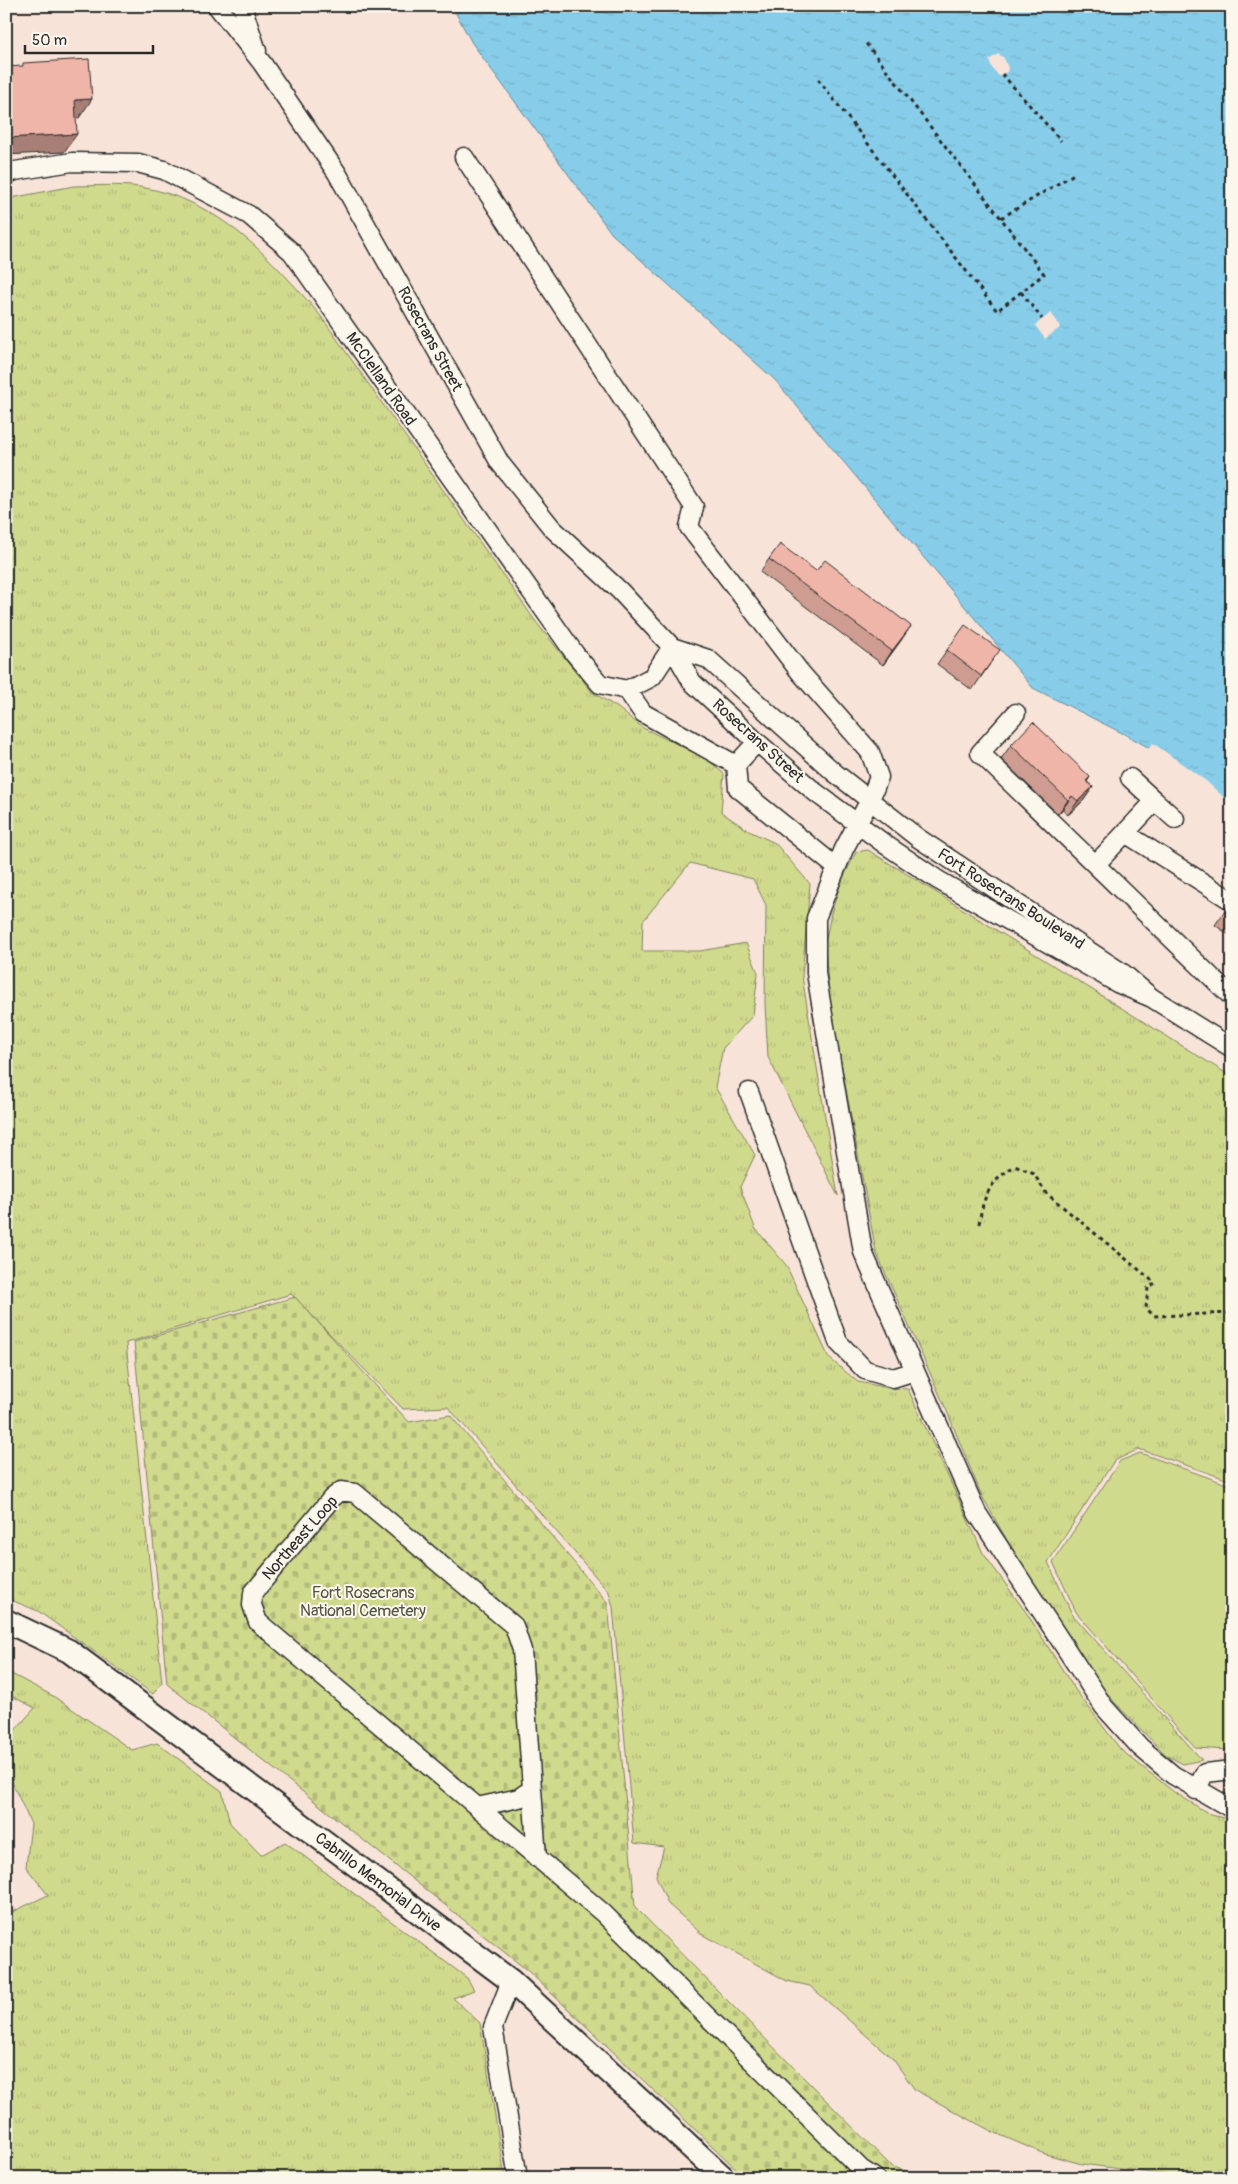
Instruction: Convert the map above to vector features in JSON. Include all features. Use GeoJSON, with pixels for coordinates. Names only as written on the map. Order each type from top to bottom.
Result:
{"type":"FeatureCollection","features":[{"type":"Feature","properties":{"kind":"main road","name":"Cabrillo Memorial Drive"},"geometry":{"type":"LineString","coordinates":[[6,1621],[68,1651],[511,1981],[724,2178]]}},
{"type":"Feature","properties":{"kind":"street","name":"Rosecrans Street"},"geometry":{"type":"LineString","coordinates":[[217,6],[262,63],[337,173],[500,462],[552,528],[620,591],[672,647],[692,682],[815,792],[856,823]]}},
{"type":"Feature","properties":{"kind":"street"},"geometry":{"type":"LineString","coordinates":[[242,6],[262,63]]}},
{"type":"Feature","properties":{"kind":"street"},"geometry":{"type":"LineString","coordinates":[[464,157],[694,507],[689,527],[800,672],[870,752],[879,777],[870,800],[856,823],[836,867],[816,918],[816,972],[863,1252],[977,1513],[1104,1707],[1140,1747],[1173,1775],[1196,1790],[1232,1809]]}},
{"type":"Feature","properties":{"kind":"street","name":"McClelland Road"},"geometry":{"type":"LineString","coordinates":[[6,174],[72,162],[138,163],[164,170],[249,215],[292,252],[575,654],[600,684],[627,690]]}},
{"type":"Feature","properties":{"kind":"street","name":"Rosecrans Street"},"geometry":{"type":"LineString","coordinates":[[672,647],[708,659],[835,773],[870,800]]}},
{"type":"Feature","properties":{"kind":"street"},"geometry":{"type":"LineString","coordinates":[[672,647],[652,677],[627,690],[643,713],[736,764]]}},
{"type":"Feature","properties":{"kind":"street"},"geometry":{"type":"LineString","coordinates":[[1016,714],[980,753],[1232,997]]}},
{"type":"Feature","properties":{"kind":"street"},"geometry":{"type":"LineString","coordinates":[[757,742],[736,764],[738,788],[836,867]]}},
{"type":"Feature","properties":{"kind":"street"},"geometry":{"type":"LineString","coordinates":[[1130,778],[1175,819]]}},
{"type":"Feature","properties":{"kind":"street","name":"Fort Rosecrans Boulevard"},"geometry":{"type":"LineString","coordinates":[[870,800],[918,838],[1124,974],[1152,998],[1232,1048]]}},
{"type":"Feature","properties":{"kind":"street"},"geometry":{"type":"LineString","coordinates":[[1096,864],[1155,801]]}},
{"type":"Feature","properties":{"kind":"street","name":"Fort Rosecrans Boulevard"},"geometry":{"type":"LineString","coordinates":[[856,823],[938,880],[1117,983],[1152,998]]}},
{"type":"Feature","properties":{"kind":"street"},"geometry":{"type":"LineString","coordinates":[[1125,833],[1232,900]]}},
{"type":"Feature","properties":{"kind":"street"},"geometry":{"type":"LineString","coordinates":[[749,1092],[838,1342],[865,1370],[893,1378],[915,1371]]}},
{"type":"Feature","properties":{"kind":"street","name":"Northeast Loop"},"geometry":{"type":"LineString","coordinates":[[341,1491],[355,1493],[514,1626],[522,1650],[538,1858],[258,1622],[252,1604],[253,1593],[332,1498],[341,1491]]}},
{"type":"Feature","properties":{"kind":"street"},"geometry":{"type":"LineString","coordinates":[[1196,1790],[1205,1773],[1232,1770]]}},
{"type":"Feature","properties":{"kind":"street"},"geometry":{"type":"LineString","coordinates":[[477,1807],[519,1798],[532,1785]]}},
{"type":"Feature","properties":{"kind":"street"},"geometry":{"type":"LineString","coordinates":[[538,1858],[603,1913],[861,2169],[875,2178]]}},
{"type":"Feature","properties":{"kind":"street"},"geometry":{"type":"LineString","coordinates":[[511,1981],[493,2027],[518,2178]]}},
{"type":"Feature","properties":{"kind":"path"},"geometry":{"type":"LineString","coordinates":[[818,79],[997,311],[1044,274],[865,42]]}},
{"type":"Feature","properties":{"kind":"path"},"geometry":{"type":"LineString","coordinates":[[1002,74],[1061,141]]}},
{"type":"Feature","properties":{"kind":"path"},"geometry":{"type":"LineString","coordinates":[[1001,218],[1074,174]]}},
{"type":"Feature","properties":{"kind":"path"},"geometry":{"type":"LineString","coordinates":[[1021,292],[1042,320]]}},
{"type":"Feature","properties":{"kind":"path"},"geometry":{"type":"LineString","coordinates":[[979,1224],[982,1203],[998,1176],[1015,1166],[1034,1174],[1046,1193],[1155,1283],[1148,1288],[1146,1308],[1154,1316],[1232,1313]]}},
{"type":"Feature","properties":{"kind":"green space"},"geometry":{"type":"Polygon","coordinates":[[[74,186],[132,186],[168,194],[194,204],[218,218],[241,234],[262,253],[320,315],[536,622],[592,692],[618,708],[643,728],[706,758],[724,774],[721,812],[749,831],[775,843],[810,884],[802,976],[838,1196],[768,1057],[765,1004],[766,905],[753,879],[690,863],[643,921],[642,951],[700,951],[746,943],[758,973],[753,1015],[723,1048],[715,1087],[755,1155],[740,1187],[755,1228],[786,1265],[829,1358],[858,1382],[889,1388],[908,1389],[983,1553],[1028,1615],[1074,1688],[1121,1750],[1174,1792],[1211,1815],[1232,1820],[1232,2178],[1190,2178],[1082,2164],[1042,2153],[991,2131],[915,2090],[893,2059],[810,1986],[787,1981],[703,1935],[668,1904],[656,1876],[664,1847],[634,1843],[613,1607],[609,1592],[448,1407],[403,1409],[291,1294],[126,1343],[162,1683],[153,1694],[38,1611],[6,1598],[6,199],[74,186]]]}},
{"type":"Feature","properties":{"kind":"green space"},"geometry":{"type":"Polygon","coordinates":[[[868,850],[1232,1077],[1232,1481],[1139,1449],[1114,1461],[1048,1562],[1072,1614],[1202,1760],[1183,1764],[1166,1755],[1116,1704],[1086,1667],[1058,1619],[1018,1560],[981,1494],[946,1409],[876,1252],[829,997],[825,945],[831,913],[842,880],[856,852],[868,850]]]}},
{"type":"Feature","properties":{"kind":"green space","name":"Fort Rosecrans National Cemetery"},"geometry":{"type":"Polygon","coordinates":[[[295,1297],[409,1422],[450,1415],[608,1603],[635,1907],[892,2167],[932,2178],[746,2178],[528,1971],[167,1684],[134,1342],[295,1297]]]}},
{"type":"Feature","properties":{"kind":"green space"},"geometry":{"type":"Polygon","coordinates":[[[1140,1453],[1232,1486],[1232,1747],[1229,1750],[1195,1748],[1076,1612],[1053,1562],[1120,1461],[1140,1453]]]}},
{"type":"Feature","properties":{"kind":"green space"},"geometry":{"type":"Polygon","coordinates":[[[6,1671],[53,1696],[132,1750],[157,1743],[222,1791],[230,1823],[261,1855],[285,1842],[467,1978],[474,1990],[453,1998],[480,2023],[505,2178],[6,2178],[6,1915],[48,1895],[26,1867],[31,1824],[11,1780],[6,1784],[6,1740],[35,1708],[6,1693],[6,1671]]]}},
{"type":"Feature","properties":{"kind":"water"},"geometry":{"type":"Polygon","coordinates":[[[452,6],[1232,6],[1232,817],[1151,749],[1033,688],[775,380],[612,234],[472,43],[452,6]]]}},
{"type":"Feature","properties":{"kind":"pier"},"geometry":{"type":"Polygon","coordinates":[[[998,54],[1004,58],[1008,68],[1007,72],[999,76],[992,68],[989,60],[998,54]]]}},
{"type":"Feature","properties":{"kind":"pier"},"geometry":{"type":"Polygon","coordinates":[[[1051,313],[1061,327],[1045,339],[1035,325],[1051,313]]]}},
{"type":"Feature","properties":{"kind":"pier"},"geometry":{"type":"Polygon","coordinates":[[[1153,743],[1206,781],[1232,804],[1232,818],[1148,750],[1153,743]]]}},
{"type":"Feature","properties":{"kind":"building"},"geometry":{"type":"Polygon","coordinates":[[[89,59],[92,99],[75,100],[77,134],[6,138],[6,67],[23,66],[23,63],[89,59]]]}},
{"type":"Feature","properties":{"kind":"building"},"geometry":{"type":"Polygon","coordinates":[[[780,544],[816,571],[825,560],[911,626],[892,651],[769,559],[780,544]]]}},
{"type":"Feature","properties":{"kind":"building"},"geometry":{"type":"Polygon","coordinates":[[[965,625],[1000,650],[981,676],[947,650],[965,625]]]}},
{"type":"Feature","properties":{"kind":"building"},"geometry":{"type":"Polygon","coordinates":[[[1033,722],[1090,777],[1086,781],[1093,787],[1078,801],[1072,796],[1068,800],[1011,745],[1033,722]]]}},
{"type":"Feature","properties":{"kind":"building"},"geometry":{"type":"Polygon","coordinates":[[[1232,901],[1232,917],[1225,912],[1232,901]]]}}]}
